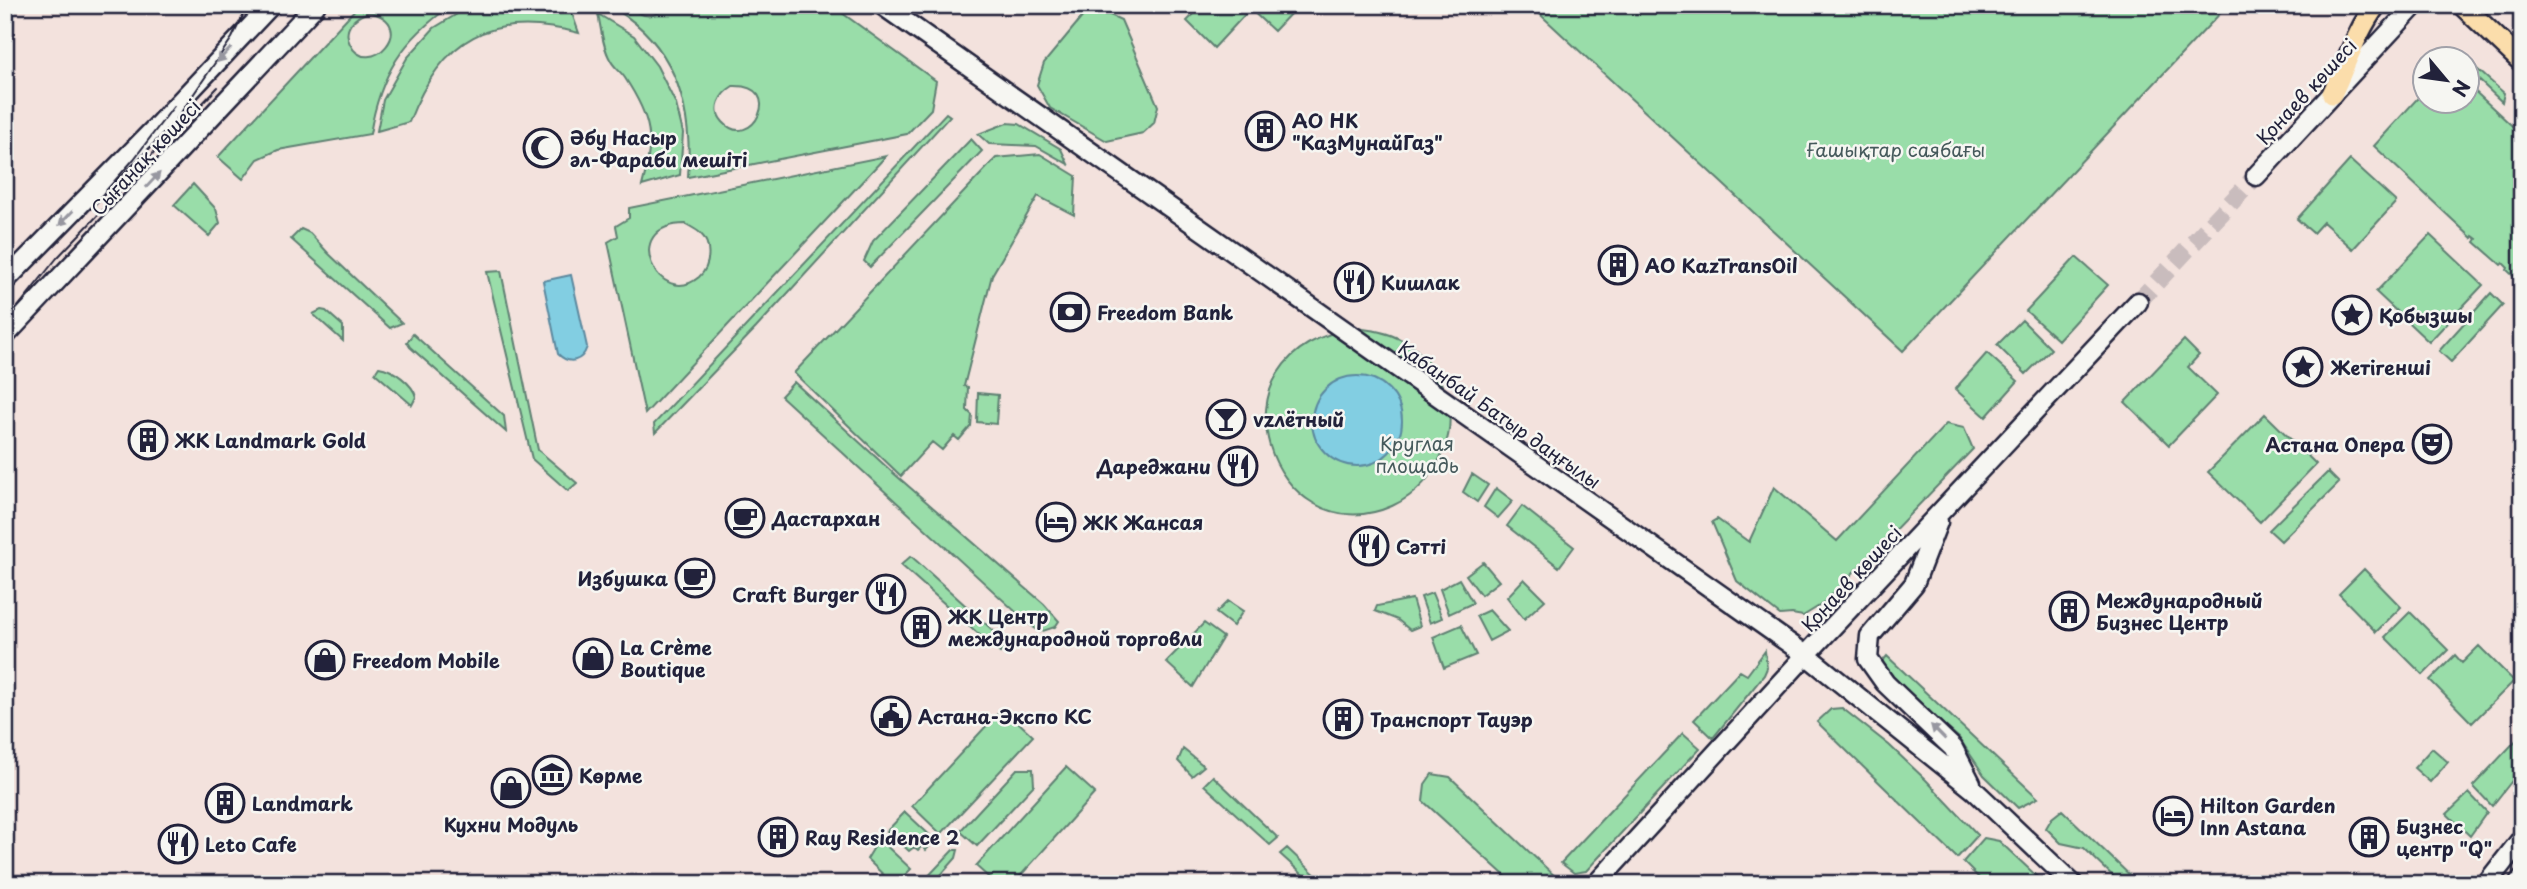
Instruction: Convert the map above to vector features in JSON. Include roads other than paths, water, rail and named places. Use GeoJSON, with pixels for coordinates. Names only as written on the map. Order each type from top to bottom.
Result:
{"type":"FeatureCollection","features":[{"type":"Feature","properties":{"kind":"main road","name":"Сығанақ көшесі"},"geometry":{"type":"LineString","coordinates":[[5,281],[271,5]]}},
{"type":"Feature","properties":{"kind":"main road","name":"Сығанақ көшесі"},"geometry":{"type":"LineString","coordinates":[[5,337],[316,5]]}},
{"type":"Feature","properties":{"kind":"main road","name":"Қабанбай Батыр даңғылы"},"geometry":{"type":"LineString","coordinates":[[882,5],[1806,655],[1974,790],[2073,884]]}},
{"type":"Feature","properties":{"kind":"main road"},"geometry":{"type":"LineString","coordinates":[[2332,94],[2351,56],[2360,27],[2376,5]]}},
{"type":"Feature","properties":{"kind":"main road","name":"Қонаев көшесі"},"geometry":{"type":"LineString","coordinates":[[2256,176],[2415,5]]}},
{"type":"Feature","properties":{"kind":"main road"},"geometry":{"type":"LineString","coordinates":[[2462,5],[2522,62]]}},
{"type":"Feature","properties":{"kind":"main road","name":"Қонаев көшесі"},"geometry":{"type":"LineString","coordinates":[[1596,884],[1806,655],[2138,302]]}},
{"type":"Feature","properties":{"kind":"main road"},"geometry":{"type":"LineString","coordinates":[[1941,512],[1914,584],[1870,636],[1868,659],[1885,683],[1953,748],[1974,790]]}},
{"type":"Feature","properties":{"kind":"main road"},"geometry":{"type":"LineString","coordinates":[[2486,884],[2522,838]]}},
{"type":"Feature","properties":{"kind":"main road"},"geometry":{"type":"LineString","coordinates":[[2518,884],[2522,879]]}},
{"type":"Feature","properties":{"kind":"water"},"geometry":{"type":"Polygon","coordinates":[[[571,275],[587,347],[579,359],[571,361],[558,354],[543,281],[571,275]]]}},
{"type":"Feature","properties":{"kind":"water"},"geometry":{"type":"Polygon","coordinates":[[[1357,376],[1374,380],[1389,389],[1398,404],[1402,421],[1398,438],[1389,453],[1374,462],[1357,466],[1340,462],[1325,453],[1316,438],[1312,421],[1316,404],[1325,389],[1340,380],[1357,376]]]}},
{"type":"Feature","properties":{"kind":"tunnel"},"geometry":{"type":"LineString","coordinates":[[2138,302],[2256,176]]}},
{"type":"Feature","properties":{"kind":"tram line"},"geometry":{"type":"LineString","coordinates":[[5,323],[57,258],[143,168],[232,38],[248,5]]}},
{"type":"Feature","properties":{"kind":"tram line"},"geometry":{"type":"LineString","coordinates":[[182,125],[218,87]]}},
{"type":"Feature","properties":{"kind":"tram line"},"geometry":{"type":"LineString","coordinates":[[81,219],[134,159],[174,106]]}},
{"type":"Feature","properties":{"kind":"place","name":"АО НК \"КазМунайГаз\""},"geometry":{"type":"Point","coordinates":[1265,131]}},
{"type":"Feature","properties":{"kind":"place","name":"Әбу Насыр әл-Фараби мешіті"},"geometry":{"type":"Point","coordinates":[543,148]}},
{"type":"Feature","properties":{"kind":"place","name":"АО KazTransOil"},"geometry":{"type":"Point","coordinates":[1618,265]}},
{"type":"Feature","properties":{"kind":"place","name":"Кишлак"},"geometry":{"type":"Point","coordinates":[1354,282]}},
{"type":"Feature","properties":{"kind":"place","name":"Freedom Bank"},"geometry":{"type":"Point","coordinates":[1070,312]}},
{"type":"Feature","properties":{"kind":"place","name":"Қобызшы"},"geometry":{"type":"Point","coordinates":[2352,315]}},
{"type":"Feature","properties":{"kind":"place","name":"Жетігенші"},"geometry":{"type":"Point","coordinates":[2303,367]}},
{"type":"Feature","properties":{"kind":"place","name":"vzлётный"},"geometry":{"type":"Point","coordinates":[1226,419]}},
{"type":"Feature","properties":{"kind":"place","name":"ЖК Landmark Gold"},"geometry":{"type":"Point","coordinates":[148,440]}},
{"type":"Feature","properties":{"kind":"place","name":"Астана Опера"},"geometry":{"type":"Point","coordinates":[2432,444]}},
{"type":"Feature","properties":{"kind":"place","name":"Дареджани"},"geometry":{"type":"Point","coordinates":[1238,466]}},
{"type":"Feature","properties":{"kind":"place","name":"Дастархан"},"geometry":{"type":"Point","coordinates":[745,518]}},
{"type":"Feature","properties":{"kind":"place","name":"ЖК Жансая"},"geometry":{"type":"Point","coordinates":[1056,522]}},
{"type":"Feature","properties":{"kind":"place","name":"Сәтті"},"geometry":{"type":"Point","coordinates":[1369,546]}},
{"type":"Feature","properties":{"kind":"place","name":"Избушка"},"geometry":{"type":"Point","coordinates":[695,578]}},
{"type":"Feature","properties":{"kind":"place","name":"Craft Burger"},"geometry":{"type":"Point","coordinates":[886,594]}},
{"type":"Feature","properties":{"kind":"place","name":"Международный Бизнес Центр"},"geometry":{"type":"Point","coordinates":[2069,611]}},
{"type":"Feature","properties":{"kind":"place","name":"ЖК Центр международной торговли"},"geometry":{"type":"Point","coordinates":[921,627]}},
{"type":"Feature","properties":{"kind":"place","name":"La Crème Boutique"},"geometry":{"type":"Point","coordinates":[593,658]}},
{"type":"Feature","properties":{"kind":"place","name":"Freedom Mobile"},"geometry":{"type":"Point","coordinates":[325,660]}},
{"type":"Feature","properties":{"kind":"place","name":"Астана-Экспо КС"},"geometry":{"type":"Point","coordinates":[891,716]}},
{"type":"Feature","properties":{"kind":"place","name":"Транспорт Тауэр"},"geometry":{"type":"Point","coordinates":[1343,719]}},
{"type":"Feature","properties":{"kind":"place","name":"Көрме"},"geometry":{"type":"Point","coordinates":[552,775]}},
{"type":"Feature","properties":{"kind":"place","name":"Кухни Модуль"},"geometry":{"type":"Point","coordinates":[511,788]}},
{"type":"Feature","properties":{"kind":"place","name":"Landmark"},"geometry":{"type":"Point","coordinates":[225,803]}},
{"type":"Feature","properties":{"kind":"place","name":"Hilton Garden Inn Astana"},"geometry":{"type":"Point","coordinates":[2173,816]}},
{"type":"Feature","properties":{"kind":"place","name":"Ray Residence 2"},"geometry":{"type":"Point","coordinates":[778,837]}},
{"type":"Feature","properties":{"kind":"place","name":"Бизнес центр \"Q\""},"geometry":{"type":"Point","coordinates":[2369,837]}},
{"type":"Feature","properties":{"kind":"place","name":"Leto Cafe"},"geometry":{"type":"Point","coordinates":[178,844]}},
{"type":"Feature","properties":{"kind":"park label","name":"Ғашықтар саябағы"},"geometry":{"type":"Point","coordinates":[1896,149]}},
{"type":"Feature","properties":{"kind":"park label","name":"Круглая площадь"},"geometry":{"type":"Point","coordinates":[1417,454]}}]}
